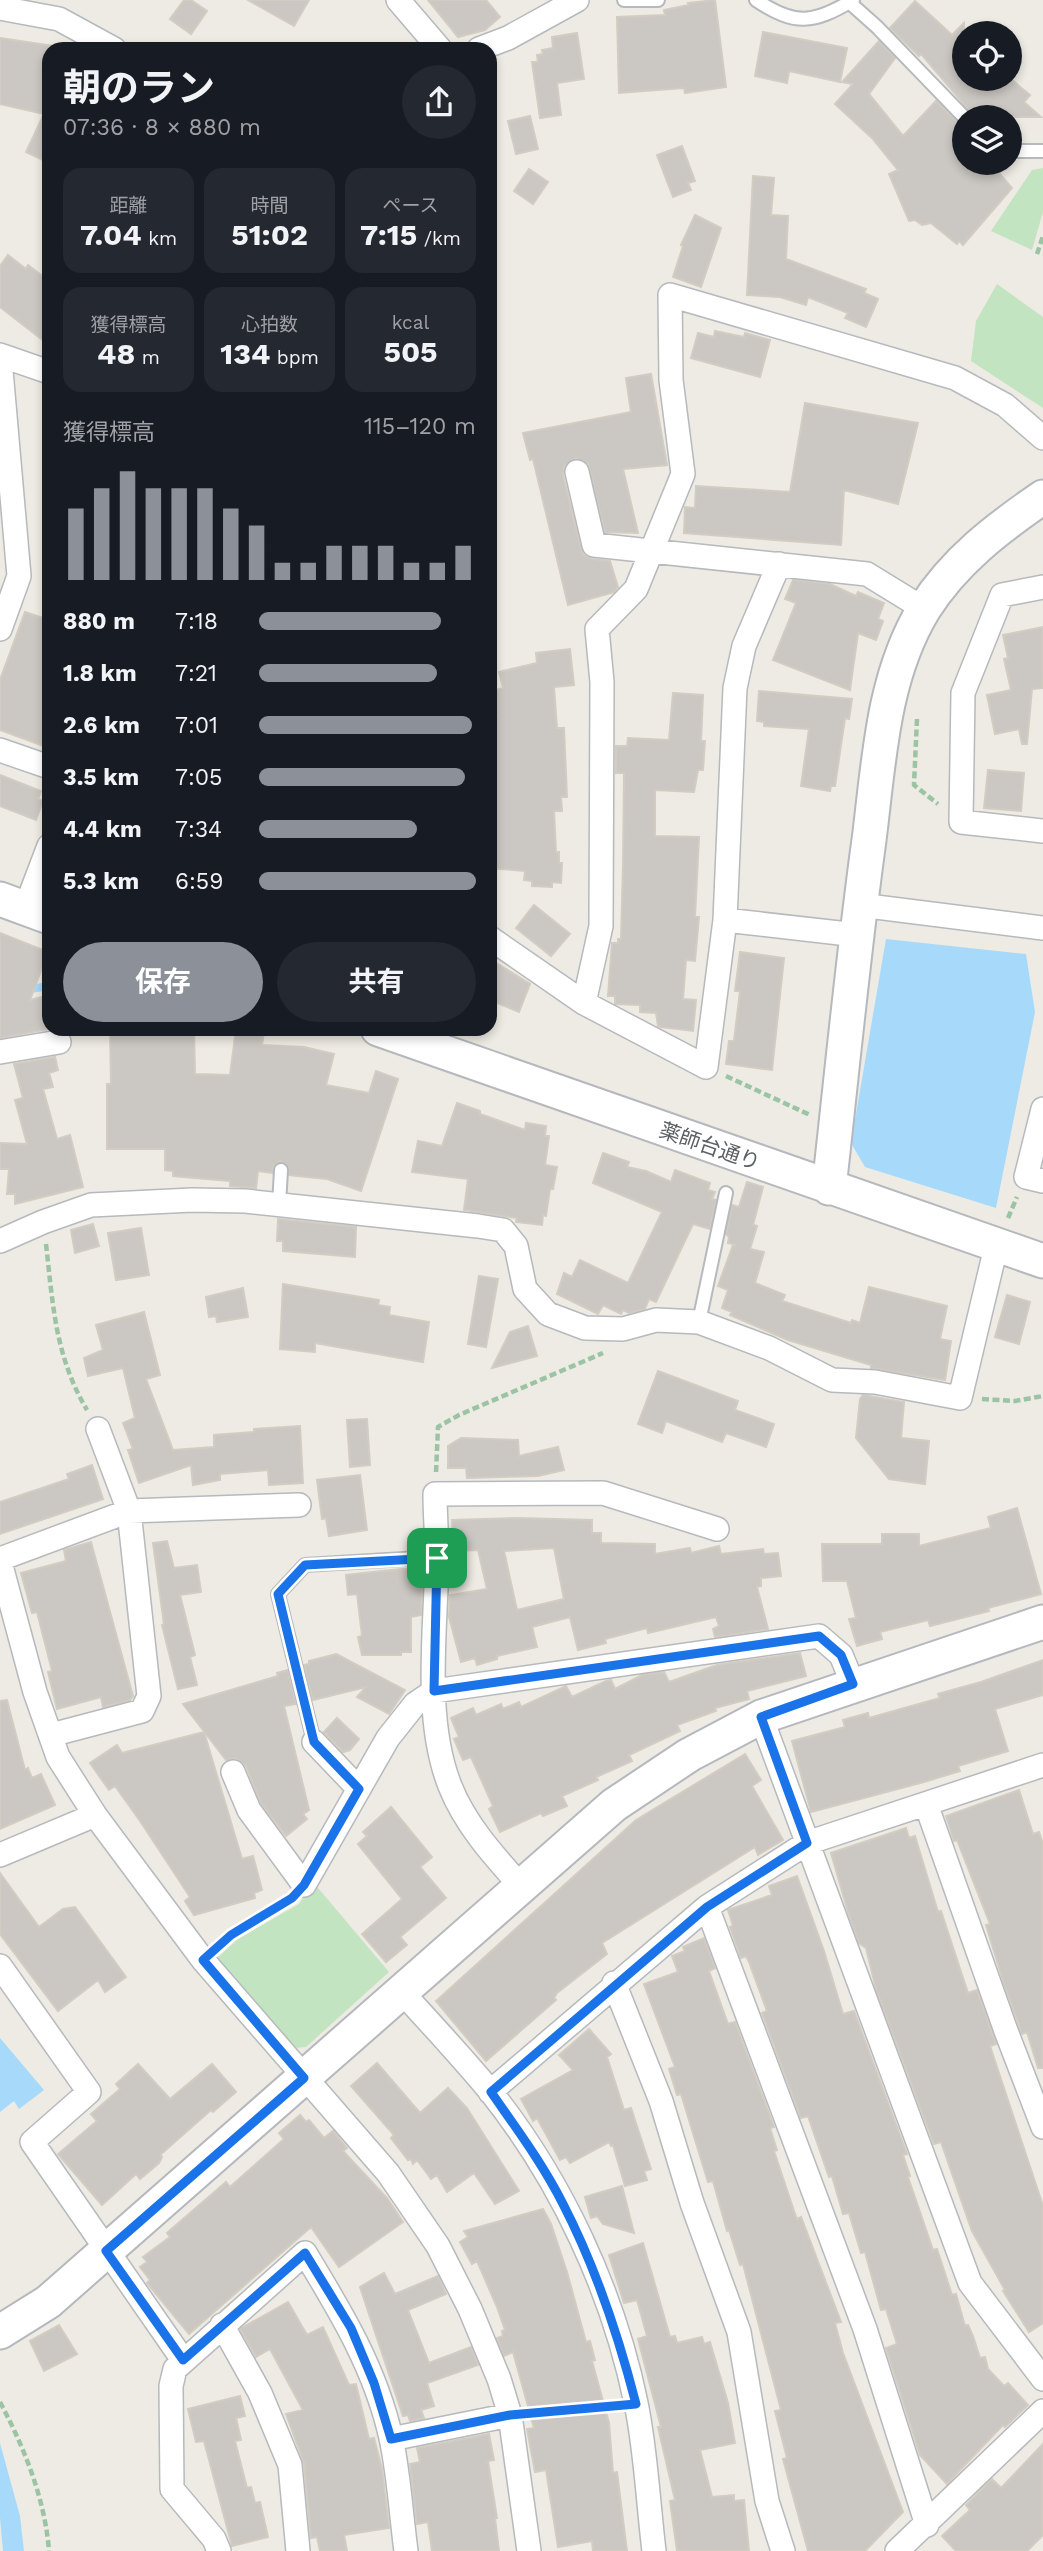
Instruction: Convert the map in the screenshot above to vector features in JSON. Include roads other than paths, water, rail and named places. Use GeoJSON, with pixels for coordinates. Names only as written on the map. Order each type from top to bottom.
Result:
{"type":"FeatureCollection","features":[{"type":"Feature","properties":{"kind":"street"},"geometry":{"type":"LineString","coordinates":[[398,0],[434,42]]}},
{"type":"Feature","properties":{"kind":"street"},"geometry":{"type":"LineString","coordinates":[[497,42],[577,0]]}},
{"type":"Feature","properties":{"kind":"street"},"geometry":{"type":"LineString","coordinates":[[0,8],[59,9],[104,42]]}},
{"type":"Feature","properties":{"kind":"street"},"geometry":{"type":"LineString","coordinates":[[584,1003],[601,926],[602,682],[597,628],[636,589],[684,474],[671,380],[670,295],[955,378],[1005,405],[1043,438]]}},
{"type":"Feature","properties":{"kind":"street"},"geometry":{"type":"LineString","coordinates":[[0,629],[19,576],[0,357],[42,370]]}},
{"type":"Feature","properties":{"kind":"street"},"geometry":{"type":"LineString","coordinates":[[577,472],[594,545],[867,573],[924,609]]}},
{"type":"Feature","properties":{"kind":"street"},"geometry":{"type":"LineString","coordinates":[[829,1188],[858,920],[890,692],[903,652],[924,609],[952,572],[990,534],[1043,497]]}},
{"type":"Feature","properties":{"kind":"street"},"geometry":{"type":"LineString","coordinates":[[497,943],[584,1003],[706,1067],[725,919],[735,688],[744,646],[779,564]]}},
{"type":"Feature","properties":{"kind":"street"},"geometry":{"type":"LineString","coordinates":[[1043,587],[1002,595],[962,693],[961,822],[1043,831]]}},
{"type":"Feature","properties":{"kind":"street"},"geometry":{"type":"LineString","coordinates":[[0,750],[42,765]]}},
{"type":"Feature","properties":{"kind":"street"},"geometry":{"type":"LineString","coordinates":[[25,908],[42,864]]}},
{"type":"Feature","properties":{"kind":"street"},"geometry":{"type":"LineString","coordinates":[[725,919],[858,920],[1043,928]]}},
{"type":"Feature","properties":{"kind":"street","name":"薬師台通り"},"geometry":{"type":"LineString","coordinates":[[398,1036],[996,1247],[1043,1261]]}},
{"type":"Feature","properties":{"kind":"street"},"geometry":{"type":"LineString","coordinates":[[0,1052],[60,1042]]}},
{"type":"Feature","properties":{"kind":"street"},"geometry":{"type":"LineString","coordinates":[[1034,1179],[1043,1109]]}},
{"type":"Feature","properties":{"kind":"street"},"geometry":{"type":"LineString","coordinates":[[0,1241],[91,1205],[192,1200],[245,1201],[503,1230],[516,1246],[525,1289],[548,1314],[585,1328],[623,1329],[656,1320],[699,1322],[769,1348],[832,1380],[874,1382],[960,1398],[996,1247]]}},
{"type":"Feature","properties":{"kind":"street"},"geometry":{"type":"LineString","coordinates":[[51,1735],[142,1711],[149,1696],[130,1511],[98,1429]]}},
{"type":"Feature","properties":{"kind":"street"},"geometry":{"type":"LineString","coordinates":[[520,1885],[472,1829],[449,1785],[437,1737],[434,1691],[437,1558],[435,1494],[603,1493],[717,1529]]}},
{"type":"Feature","properties":{"kind":"street"},"geometry":{"type":"LineString","coordinates":[[299,1505],[130,1511],[0,1561],[35,1692],[58,1757],[95,1815],[203,1960],[388,2173],[438,2246],[470,2309],[499,2379],[510,2415],[529,2551]]}},
{"type":"Feature","properties":{"kind":"street"},"geometry":{"type":"LineString","coordinates":[[0,2332],[48,2302],[614,1805],[689,1755],[761,1717],[1043,1622]]}},
{"type":"Feature","properties":{"kind":"street"},"geometry":{"type":"LineString","coordinates":[[233,1772],[249,1810],[304,1885],[388,1738],[415,1704],[434,1691],[819,1636],[841,1655],[853,1684]]}},
{"type":"Feature","properties":{"kind":"street"},"geometry":{"type":"LineString","coordinates":[[761,1717],[970,2283],[1043,2379]]}},
{"type":"Feature","properties":{"kind":"street"},"geometry":{"type":"LineString","coordinates":[[314,1742],[359,1789]]}},
{"type":"Feature","properties":{"kind":"street"},"geometry":{"type":"LineString","coordinates":[[491,2092],[614,1983],[707,1907],[807,1843],[1042,1768]]}},
{"type":"Feature","properties":{"kind":"street"},"geometry":{"type":"LineString","coordinates":[[926,1804],[1043,2127]]}},
{"type":"Feature","properties":{"kind":"street"},"geometry":{"type":"LineString","coordinates":[[0,1855],[95,1815]]}},
{"type":"Feature","properties":{"kind":"street"},"geometry":{"type":"LineString","coordinates":[[707,1907],[865,2329],[927,2525]]}},
{"type":"Feature","properties":{"kind":"street"},"geometry":{"type":"LineString","coordinates":[[0,1966],[89,2092],[32,2142],[183,2360]]}},
{"type":"Feature","properties":{"kind":"street"},"geometry":{"type":"LineString","coordinates":[[614,1983],[661,2101],[692,2203],[739,2332],[767,2501],[783,2551]]}},
{"type":"Feature","properties":{"kind":"street"},"geometry":{"type":"LineString","coordinates":[[401,1991],[491,2092],[528,2145],[562,2202],[592,2264],[616,2328],[636,2404],[654,2551]]}},
{"type":"Feature","properties":{"kind":"street"},"geometry":{"type":"LineString","coordinates":[[219,2551],[215,2539],[172,2489],[171,2386],[175,2369],[305,2253],[351,2328],[374,2383],[391,2439],[406,2551]]}},
{"type":"Feature","properties":{"kind":"street"},"geometry":{"type":"LineString","coordinates":[[222,2325],[260,2392],[290,2465],[298,2551]]}},
{"type":"Feature","properties":{"kind":"street"},"geometry":{"type":"LineString","coordinates":[[897,2551],[1043,2411]]}},
{"type":"Feature","properties":{"kind":"street"},"geometry":{"type":"LineString","coordinates":[[391,2439],[510,2415]]}},
{"type":"Feature","properties":{"kind":"lane"},"geometry":{"type":"LineString","coordinates":[[624,0],[658,0]]}},
{"type":"Feature","properties":{"kind":"lane"},"geometry":{"type":"LineString","coordinates":[[756,0],[798,21],[826,14],[851,1],[953,105]]}},
{"type":"Feature","properties":{"kind":"lane"},"geometry":{"type":"LineString","coordinates":[[1022,151],[1043,151]]}},
{"type":"Feature","properties":{"kind":"lane"},"geometry":{"type":"LineString","coordinates":[[279,1205],[281,1170]]}},
{"type":"Feature","properties":{"kind":"lane"},"geometry":{"type":"LineString","coordinates":[[699,1322],[726,1193]]}},
{"type":"Feature","properties":{"kind":"lane"},"geometry":{"type":"LineString","coordinates":[[314,1742],[278,1594],[305,1565],[437,1558]]}},
{"type":"Feature","properties":{"kind":"water"},"geometry":{"type":"Polygon","coordinates":[[[886,939],[1026,954],[1035,1012],[996,1208],[865,1167],[851,1143],[886,939]]]}},
{"type":"Feature","properties":{"kind":"water"},"geometry":{"type":"Polygon","coordinates":[[[0,2038],[44,2090],[19,2109],[14,2101],[0,2112],[0,2038]]]}},
{"type":"Feature","properties":{"kind":"water"},"geometry":{"type":"Polygon","coordinates":[[[0,2443],[20,2516],[24,2551],[3,2551],[0,2443]]]}},
{"type":"Feature","properties":{"kind":"waterway"},"geometry":{"type":"LineString","coordinates":[[24,990],[42,987]]}}]}
